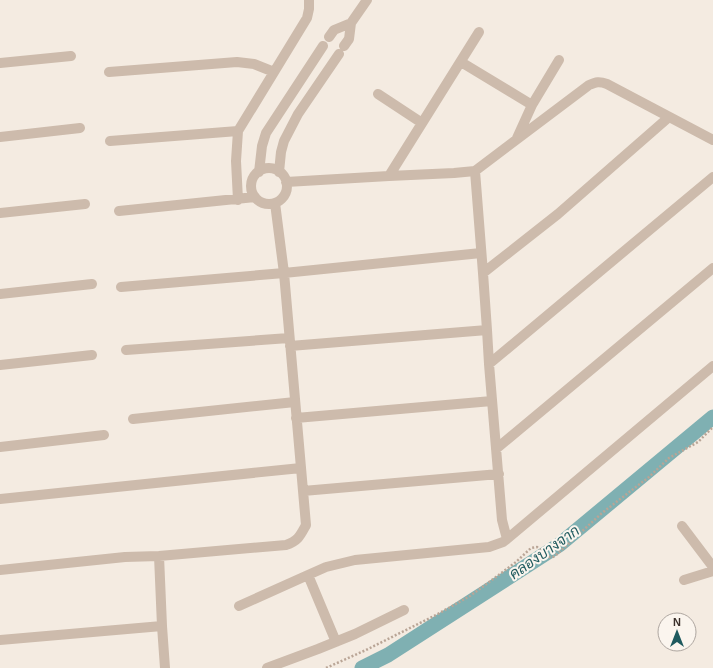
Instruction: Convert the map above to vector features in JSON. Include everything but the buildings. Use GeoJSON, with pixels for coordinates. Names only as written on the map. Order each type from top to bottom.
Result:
{"type":"FeatureCollection","features":[{"type":"Feature","properties":{"kind":"street"},"geometry":{"type":"LineString","coordinates":[[238,200],[236,160],[238,130],[307,18],[310,10],[309,0]]}},
{"type":"Feature","properties":{"kind":"street"},"geometry":{"type":"LineString","coordinates":[[329,36],[334,30],[351,22],[367,0]]}},
{"type":"Feature","properties":{"kind":"street"},"geometry":{"type":"LineString","coordinates":[[279,172],[281,152],[284,141],[298,114],[349,39],[351,22]]}},
{"type":"Feature","properties":{"kind":"street"},"geometry":{"type":"LineString","coordinates":[[389,176],[479,32]]}},
{"type":"Feature","properties":{"kind":"street"},"geometry":{"type":"LineString","coordinates":[[259,172],[262,146],[266,133],[323,46]]}},
{"type":"Feature","properties":{"kind":"street"},"geometry":{"type":"LineString","coordinates":[[0,63],[71,56]]}},
{"type":"Feature","properties":{"kind":"street"},"geometry":{"type":"LineString","coordinates":[[517,140],[532,105],[559,60]]}},
{"type":"Feature","properties":{"kind":"street"},"geometry":{"type":"LineString","coordinates":[[109,72],[237,62],[254,64],[274,72]]}},
{"type":"Feature","properties":{"kind":"street"},"geometry":{"type":"LineString","coordinates":[[461,62],[532,105]]}},
{"type":"Feature","properties":{"kind":"street"},"geometry":{"type":"LineString","coordinates":[[286,182],[475,171],[589,85],[600,81],[713,140]]}},
{"type":"Feature","properties":{"kind":"street"},"geometry":{"type":"LineString","coordinates":[[378,94],[422,123]]}},
{"type":"Feature","properties":{"kind":"street"},"geometry":{"type":"LineString","coordinates":[[284,105],[298,114]]}},
{"type":"Feature","properties":{"kind":"street"},"geometry":{"type":"LineString","coordinates":[[483,273],[558,214],[669,117]]}},
{"type":"Feature","properties":{"kind":"street"},"geometry":{"type":"LineString","coordinates":[[0,137],[80,128]]}},
{"type":"Feature","properties":{"kind":"street"},"geometry":{"type":"LineString","coordinates":[[110,141],[238,130]]}},
{"type":"Feature","properties":{"kind":"street"},"geometry":{"type":"LineString","coordinates":[[269,169],[279,172],[284,176],[287,187],[284,197],[275,203],[270,204],[264,204],[259,201],[252,191],[251,184],[254,177],[259,172],[269,169]]}},
{"type":"Feature","properties":{"kind":"street"},"geometry":{"type":"LineString","coordinates":[[475,171],[498,474],[502,520],[507,539]]}},
{"type":"Feature","properties":{"kind":"street"},"geometry":{"type":"LineString","coordinates":[[489,364],[713,177]]}},
{"type":"Feature","properties":{"kind":"street"},"geometry":{"type":"LineString","coordinates":[[119,211],[238,200],[255,197]]}},
{"type":"Feature","properties":{"kind":"street"},"geometry":{"type":"LineString","coordinates":[[0,570],[125,557],[160,556],[286,545],[298,539],[306,525],[284,273],[275,203]]}},
{"type":"Feature","properties":{"kind":"street"},"geometry":{"type":"LineString","coordinates":[[0,213],[85,204]]}},
{"type":"Feature","properties":{"kind":"street"},"geometry":{"type":"LineString","coordinates":[[121,287],[284,273],[481,253]]}},
{"type":"Feature","properties":{"kind":"street"},"geometry":{"type":"LineString","coordinates":[[496,449],[713,268]]}},
{"type":"Feature","properties":{"kind":"street"},"geometry":{"type":"LineString","coordinates":[[0,294],[92,284]]}},
{"type":"Feature","properties":{"kind":"street"},"geometry":{"type":"LineString","coordinates":[[126,350],[487,330]]}},
{"type":"Feature","properties":{"kind":"street"},"geometry":{"type":"LineString","coordinates":[[0,365],[92,355]]}},
{"type":"Feature","properties":{"kind":"street"},"geometry":{"type":"LineString","coordinates":[[239,606],[326,567],[355,560],[489,547],[503,542],[713,366]]}},
{"type":"Feature","properties":{"kind":"street"},"geometry":{"type":"LineString","coordinates":[[296,418],[492,401]]}},
{"type":"Feature","properties":{"kind":"street"},"geometry":{"type":"LineString","coordinates":[[133,419],[295,402]]}},
{"type":"Feature","properties":{"kind":"street"},"geometry":{"type":"LineString","coordinates":[[0,447],[104,435]]}},
{"type":"Feature","properties":{"kind":"street"},"geometry":{"type":"LineString","coordinates":[[0,499],[301,468]]}},
{"type":"Feature","properties":{"kind":"street"},"geometry":{"type":"LineString","coordinates":[[303,491],[498,474]]}},
{"type":"Feature","properties":{"kind":"street"},"geometry":{"type":"LineString","coordinates":[[682,526],[713,567]]}},
{"type":"Feature","properties":{"kind":"street"},"geometry":{"type":"LineString","coordinates":[[160,556],[165,668]]}},
{"type":"Feature","properties":{"kind":"street"},"geometry":{"type":"LineString","coordinates":[[684,580],[713,571]]}},
{"type":"Feature","properties":{"kind":"street"},"geometry":{"type":"LineString","coordinates":[[308,575],[336,642]]}},
{"type":"Feature","properties":{"kind":"street"},"geometry":{"type":"LineString","coordinates":[[267,668],[318,650],[404,610]]}},
{"type":"Feature","properties":{"kind":"street"},"geometry":{"type":"LineString","coordinates":[[0,640],[162,626]]}},
{"type":"Feature","properties":{"kind":"path"},"geometry":{"type":"LineString","coordinates":[[326,668],[436,615],[470,596],[516,562],[531,548],[537,547],[551,558],[555,556],[602,513],[648,477],[669,458],[698,442],[713,427]]}},
{"type":"Feature","properties":{"kind":"waterway","name":"คลองบางจาก"},"geometry":{"type":"LineString","coordinates":[[362,668],[388,655],[559,545],[713,417]]}}]}
